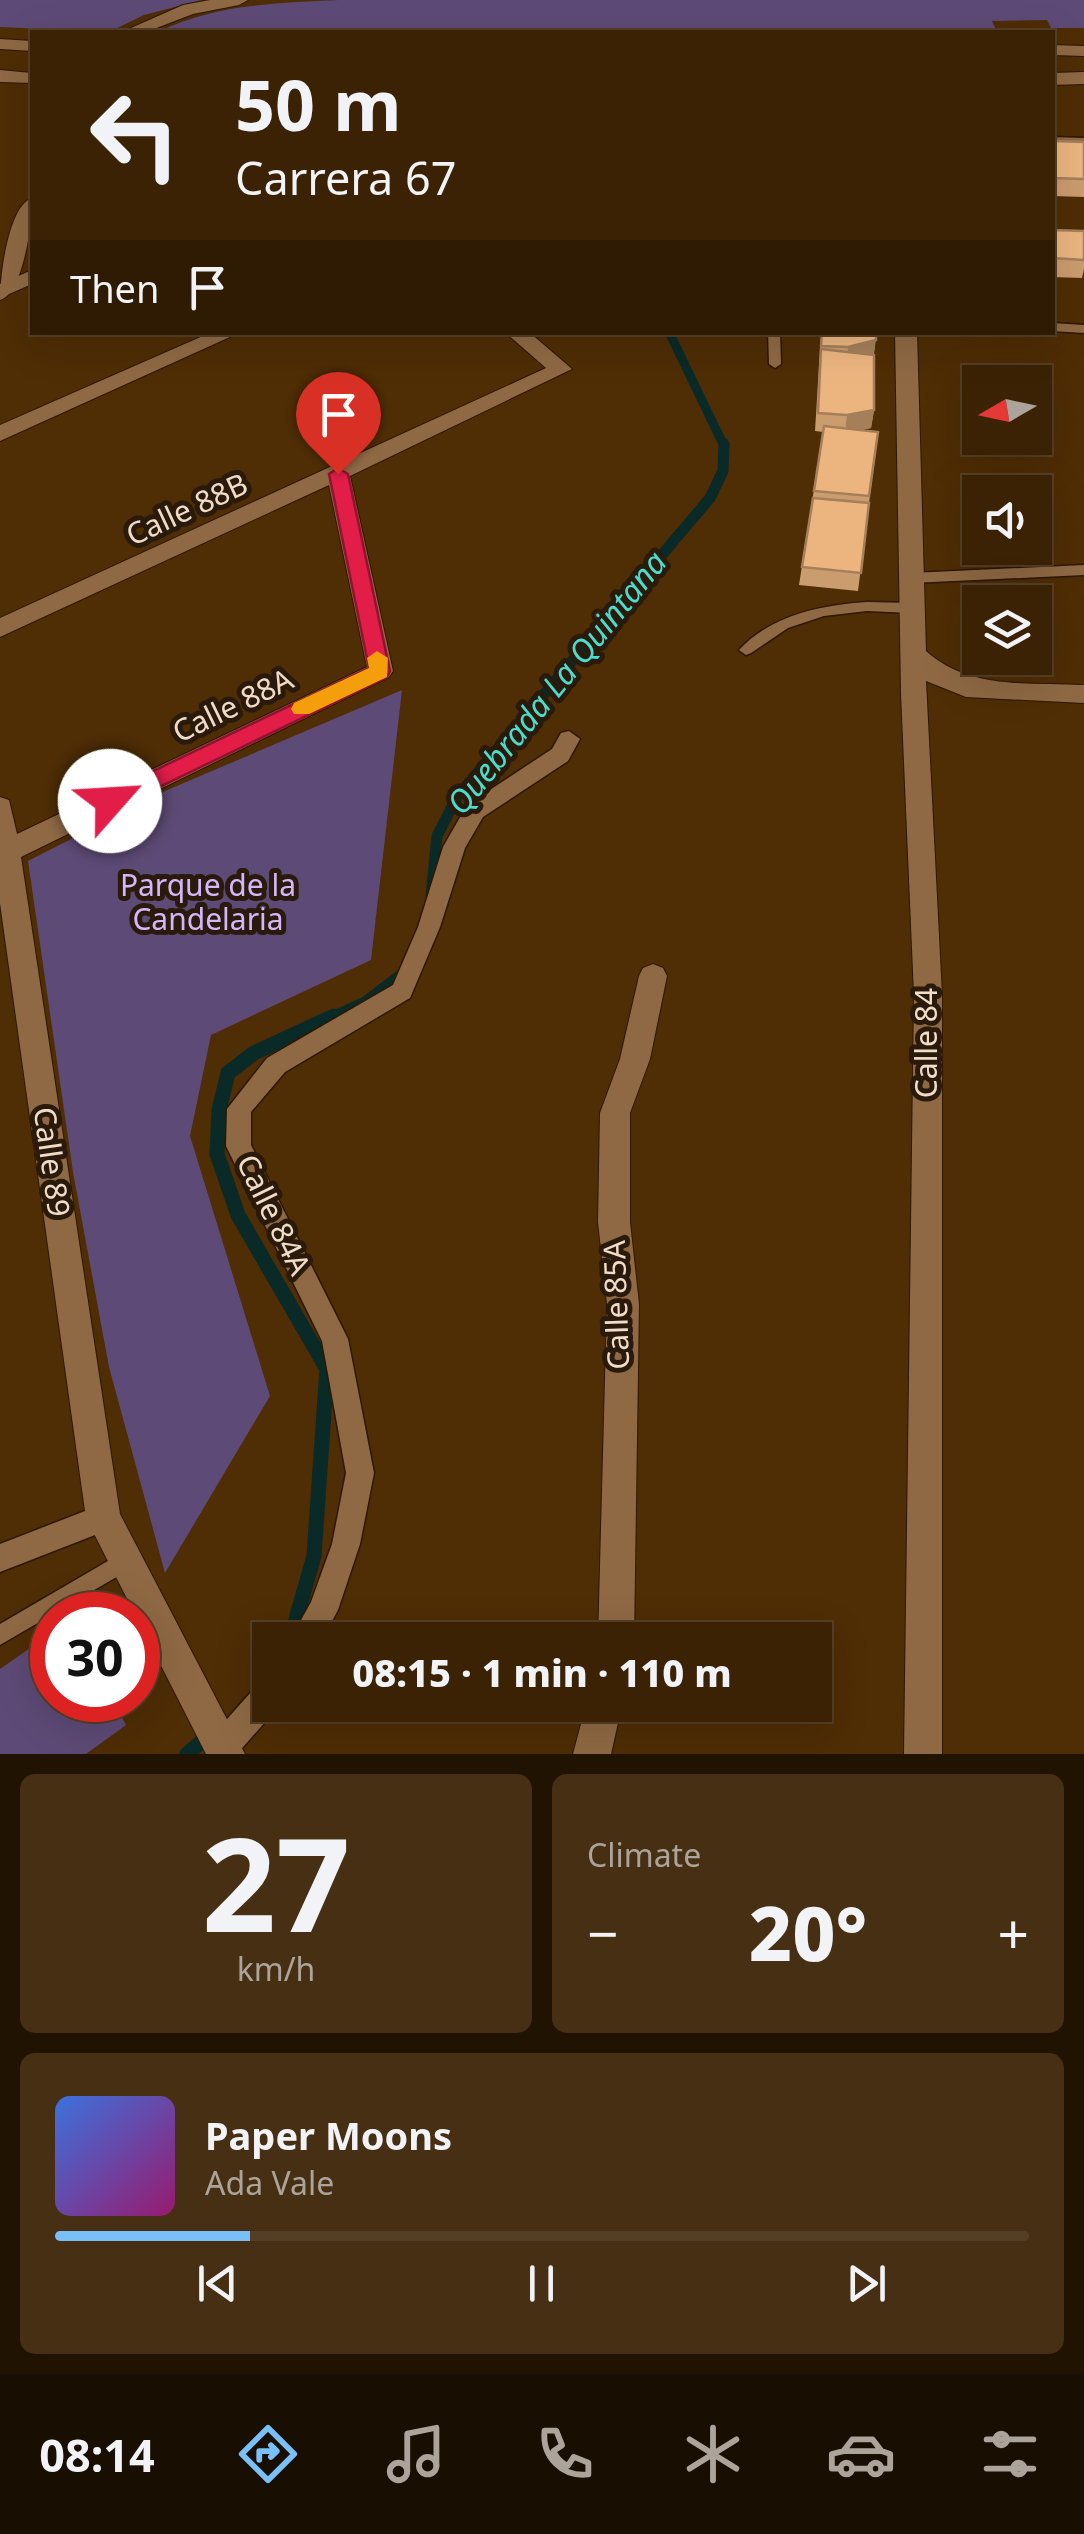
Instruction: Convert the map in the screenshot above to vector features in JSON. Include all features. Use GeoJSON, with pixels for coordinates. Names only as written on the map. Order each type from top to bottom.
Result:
{"type":"FeatureCollection","features":[{"type":"Feature","properties":{"kind":"street"},"geometry":{"type":"LineString","coordinates":[[135,30],[189,9],[238,0]]}},
{"type":"Feature","properties":{"kind":"street"},"geometry":{"type":"LineString","coordinates":[[0,44],[30,46]]}},
{"type":"Feature","properties":{"kind":"street"},"geometry":{"type":"LineString","coordinates":[[1055,50],[1084,50]]}},
{"type":"Feature","properties":{"kind":"street"},"geometry":{"type":"LineString","coordinates":[[0,76],[30,78]]}},
{"type":"Feature","properties":{"kind":"street"},"geometry":{"type":"LineString","coordinates":[[1055,79],[1084,78]]}},
{"type":"Feature","properties":{"kind":"street"},"geometry":{"type":"LineString","coordinates":[[0,293],[30,210]]}},
{"type":"Feature","properties":{"kind":"street"},"geometry":{"type":"LineString","coordinates":[[0,293],[30,277]]}},
{"type":"Feature","properties":{"kind":"street"},"geometry":{"type":"LineString","coordinates":[[0,434],[223,335]]}},
{"type":"Feature","properties":{"kind":"street","name":"Calle 88B"},"geometry":{"type":"LineString","coordinates":[[0,628],[561,369],[520,335]]}},
{"type":"Feature","properties":{"kind":"street","name":"Calle 84"},"geometry":{"type":"LineString","coordinates":[[906,335],[913,654],[928,994],[923,1754]]}},
{"type":"Feature","properties":{"kind":"street","name":"Calle 88A"},"geometry":{"type":"LineString","coordinates":[[6,852],[380,671],[338,474]]}},
{"type":"Feature","properties":{"kind":"street"},"geometry":{"type":"LineString","coordinates":[[913,654],[935,674],[966,688],[1084,694]]}},
{"type":"Feature","properties":{"kind":"street","name":"Calle 84A"},"geometry":{"type":"LineString","coordinates":[[315,1622],[346,1544],[360,1473],[335,1339],[238,1146],[239,1109],[276,1065],[402,991],[454,847],[475,811],[560,755],[569,740]]}},
{"type":"Feature","properties":{"kind":"street","name":"Calle 89"},"geometry":{"type":"LineString","coordinates":[[0,807],[103,1518],[224,1751]]}},
{"type":"Feature","properties":{"kind":"street","name":"Calle 85A"},"geometry":{"type":"LineString","coordinates":[[616,1622],[623,1304],[614,1222],[615,1113],[634,1059],[653,976]]}},
{"type":"Feature","properties":{"kind":"street"},"geometry":{"type":"LineString","coordinates":[[0,1558],[103,1518]]}},
{"type":"Feature","properties":{"kind":"street"},"geometry":{"type":"LineString","coordinates":[[224,1751],[252,1716]]}},
{"type":"Feature","properties":{"kind":"street"},"geometry":{"type":"LineString","coordinates":[[592,1754],[600,1722]]}},
{"type":"Feature","properties":{"kind":"lane"},"geometry":{"type":"LineString","coordinates":[[1055,140],[1084,141]]}},
{"type":"Feature","properties":{"kind":"lane"},"geometry":{"type":"LineString","coordinates":[[1055,327],[1084,328]]}},
{"type":"Feature","properties":{"kind":"lane"},"geometry":{"type":"LineString","coordinates":[[774,335],[774,364]]}},
{"type":"Feature","properties":{"kind":"lane"},"geometry":{"type":"LineString","coordinates":[[746,650],[766,632],[816,611],[912,593],[1084,570]]}},
{"type":"Feature","properties":{"kind":"lane"},"geometry":{"type":"LineString","coordinates":[[0,1635],[126,1561]]}},
{"type":"Feature","properties":{"kind":"green space"},"geometry":{"type":"Polygon","coordinates":[[[0,0],[202,0],[144,15],[113,30],[0,27],[0,0]]]}},
{"type":"Feature","properties":{"kind":"green space"},"geometry":{"type":"Polygon","coordinates":[[[339,0],[1084,0],[1084,28],[1051,28],[1047,20],[992,21],[996,30],[163,30],[224,10],[339,0]]]}},
{"type":"Feature","properties":{"kind":"green space","name":"Parque de la Candelaria"},"geometry":{"type":"Polygon","coordinates":[[[402,690],[371,960],[211,1035],[190,1136],[270,1396],[165,1573],[109,1367],[73,1172],[28,861],[165,791],[402,690]]]}},
{"type":"Feature","properties":{"kind":"green space"},"geometry":{"type":"Polygon","coordinates":[[[30,1648],[30,1722],[126,1725],[86,1754],[0,1754],[0,1669],[30,1648]]]}},
{"type":"Feature","properties":{"kind":"building"},"geometry":{"type":"Polygon","coordinates":[[[1055,141],[1084,142],[1084,179],[1055,178],[1055,141]]]}},
{"type":"Feature","properties":{"kind":"building"},"geometry":{"type":"Polygon","coordinates":[[[1055,230],[1084,231],[1084,260],[1055,258],[1055,230]]]}},
{"type":"Feature","properties":{"kind":"building"},"geometry":{"type":"Polygon","coordinates":[[[822,335],[876,335],[876,340],[848,347],[821,346],[822,335]]]}},
{"type":"Feature","properties":{"kind":"building"},"geometry":{"type":"Polygon","coordinates":[[[821,349],[874,355],[874,410],[847,415],[818,413],[821,349]]]}},
{"type":"Feature","properties":{"kind":"building"},"geometry":{"type":"Polygon","coordinates":[[[824,426],[878,432],[869,496],[814,491],[824,426]]]}},
{"type":"Feature","properties":{"kind":"building"},"geometry":{"type":"Polygon","coordinates":[[[813,498],[869,503],[861,573],[802,567],[813,498]]]}},
{"type":"Feature","properties":{"kind":"waterway","name":"Quebrada La Quintana"},"geometry":{"type":"LineString","coordinates":[[670,335],[724,446]]}},
{"type":"Feature","properties":{"kind":"waterway","name":"Quebrada La Quintana"},"geometry":{"type":"LineString","coordinates":[[431,896],[437,836],[457,797],[710,498],[723,471],[724,446]]}},
{"type":"Feature","properties":{"kind":"waterway","name":"Quebrada La Quintana"},"geometry":{"type":"LineString","coordinates":[[328,1019],[365,1002],[407,970]]}},
{"type":"Feature","properties":{"kind":"waterway","name":"Quebrada La Quintana"},"geometry":{"type":"LineString","coordinates":[[295,1622],[314,1556],[327,1369],[238,1215],[217,1154],[219,1110],[228,1073],[254,1053],[334,1016]]}},
{"type":"Feature","properties":{"kind":"waterway","name":"Quebrada La Quintana"},"geometry":{"type":"LineString","coordinates":[[187,1754],[212,1733]]}},
{"type":"Feature","properties":{"kind":"slow traffic"},"geometry":{"type":"LineString","coordinates":[[302,709],[380,671],[377,658]]}},
{"type":"Feature","properties":{"kind":"route"},"geometry":{"type":"LineString","coordinates":[[110,801],[380,671],[338,474]]}}]}
